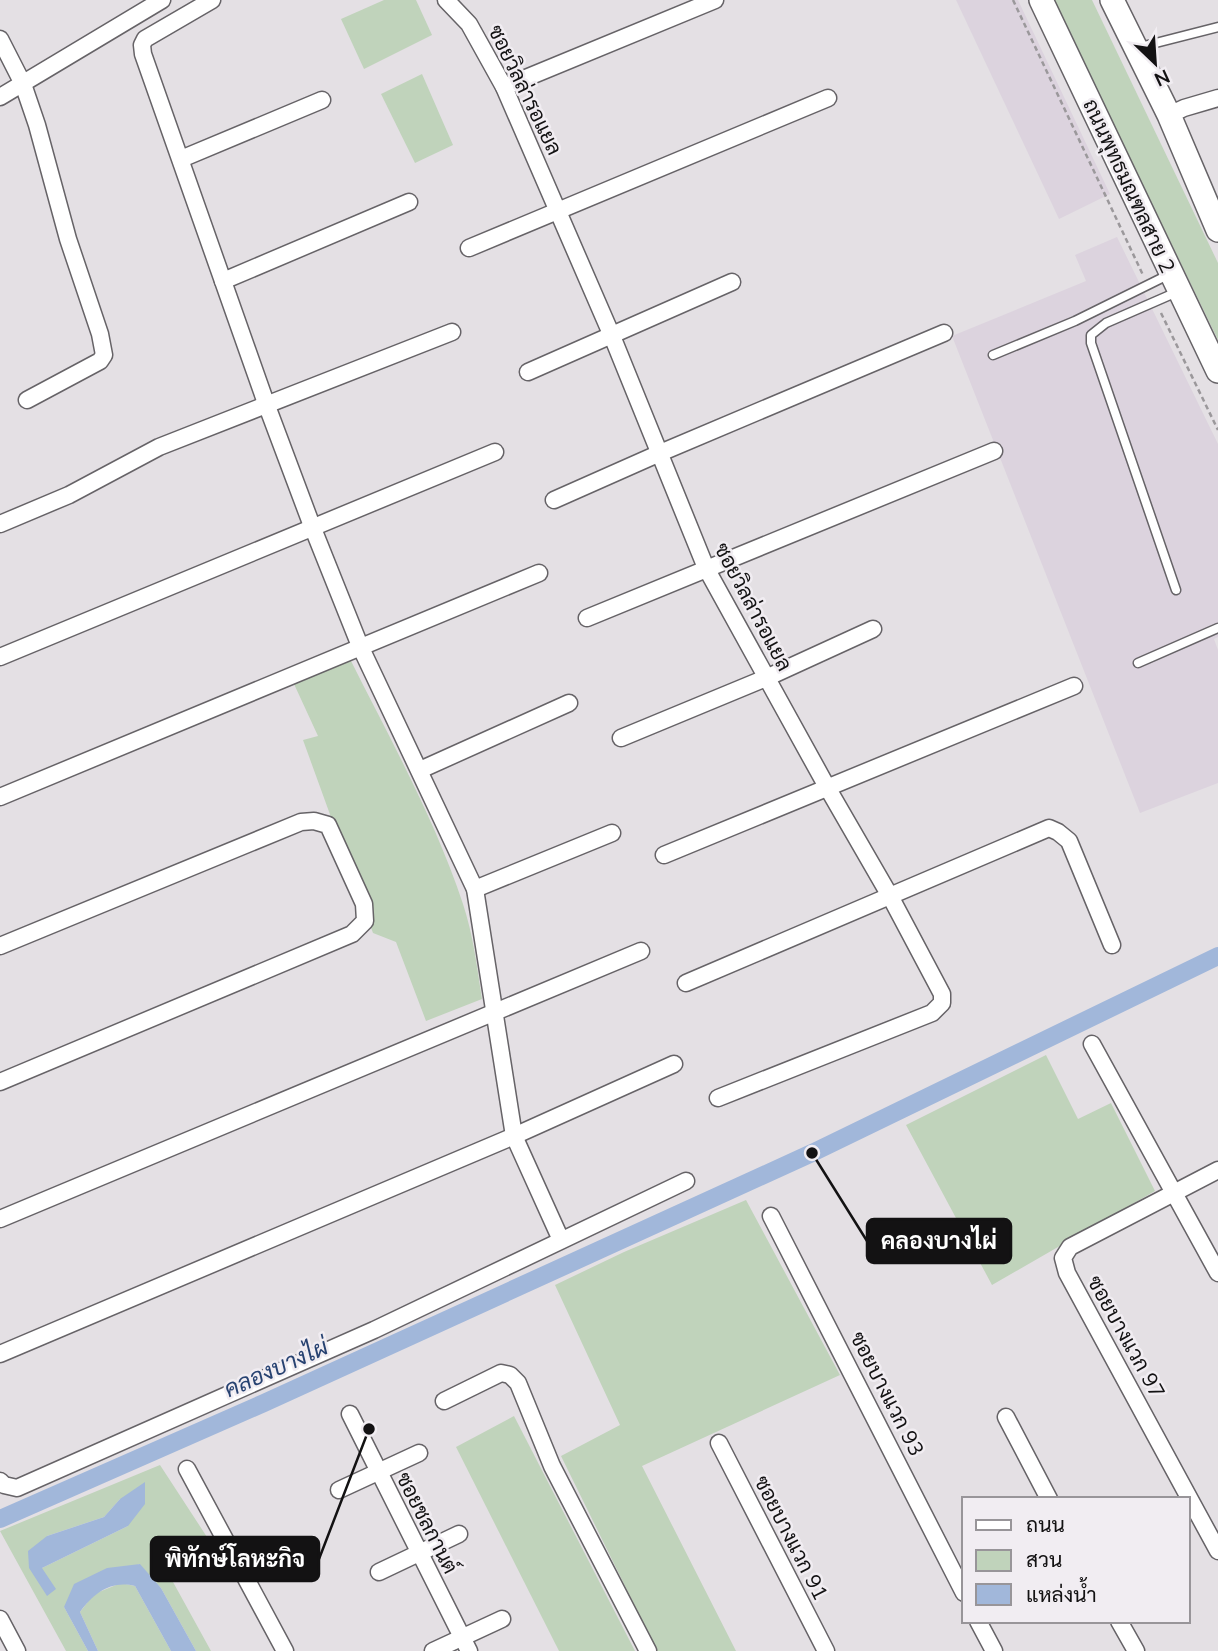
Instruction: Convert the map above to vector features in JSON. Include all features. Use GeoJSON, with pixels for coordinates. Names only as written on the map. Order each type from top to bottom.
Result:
{"type":"FeatureCollection","features":[{"type":"Feature","properties":{"kind":"main road","name":"ถนนพุทธมณฑลสาย 2"},"geometry":{"type":"LineString","coordinates":[[1041,0],[1218,371]]}},
{"type":"Feature","properties":{"kind":"main road"},"geometry":{"type":"LineString","coordinates":[[1112,0],[1169,115],[1218,229]]}},
{"type":"Feature","properties":{"kind":"street"},"geometry":{"type":"LineString","coordinates":[[0,97],[163,0]]}},
{"type":"Feature","properties":{"kind":"street"},"geometry":{"type":"LineString","coordinates":[[212,0],[145,39],[142,45],[143,54],[312,526],[360,646],[475,889],[514,1136],[561,1240]]}},
{"type":"Feature","properties":{"kind":"street","name":"ซอยวิลล่ารอแยล"},"geometry":{"type":"LineString","coordinates":[[446,0],[469,24],[504,87],[559,210],[706,568],[942,994],[942,1003],[932,1013],[718,1098]]}},
{"type":"Feature","properties":{"kind":"street"},"geometry":{"type":"LineString","coordinates":[[504,87],[715,0]]}},
{"type":"Feature","properties":{"kind":"street"},"geometry":{"type":"LineString","coordinates":[[0,39],[23,84],[37,125],[68,239],[100,334],[103,355],[100,361],[27,400]]}},
{"type":"Feature","properties":{"kind":"street"},"geometry":{"type":"LineString","coordinates":[[469,248],[828,98]]}},
{"type":"Feature","properties":{"kind":"street"},"geometry":{"type":"LineString","coordinates":[[1169,115],[1218,98]]}},
{"type":"Feature","properties":{"kind":"street"},"geometry":{"type":"LineString","coordinates":[[181,159],[322,100]]}},
{"type":"Feature","properties":{"kind":"street"},"geometry":{"type":"LineString","coordinates":[[223,281],[409,202]]}},
{"type":"Feature","properties":{"kind":"street"},"geometry":{"type":"LineString","coordinates":[[528,372],[732,282]]}},
{"type":"Feature","properties":{"kind":"street"},"geometry":{"type":"LineString","coordinates":[[0,524],[69,495],[159,447],[452,332]]}},
{"type":"Feature","properties":{"kind":"street"},"geometry":{"type":"LineString","coordinates":[[554,500],[944,333]]}},
{"type":"Feature","properties":{"kind":"street"},"geometry":{"type":"LineString","coordinates":[[587,618],[994,451]]}},
{"type":"Feature","properties":{"kind":"street"},"geometry":{"type":"LineString","coordinates":[[0,657],[495,452]]}},
{"type":"Feature","properties":{"kind":"street"},"geometry":{"type":"LineString","coordinates":[[0,797],[539,573]]}},
{"type":"Feature","properties":{"kind":"street"},"geometry":{"type":"LineString","coordinates":[[621,738],[766,678],[873,629]]}},
{"type":"Feature","properties":{"kind":"street"},"geometry":{"type":"LineString","coordinates":[[664,855],[1074,685]]}},
{"type":"Feature","properties":{"kind":"street"},"geometry":{"type":"LineString","coordinates":[[420,770],[569,703]]}},
{"type":"Feature","properties":{"kind":"street"},"geometry":{"type":"LineString","coordinates":[[0,946],[301,822],[314,821],[328,825],[363,904],[365,921],[352,934],[0,1082]]}},
{"type":"Feature","properties":{"kind":"street"},"geometry":{"type":"LineString","coordinates":[[686,983],[1049,828],[1069,841],[1112,945]]}},
{"type":"Feature","properties":{"kind":"street"},"geometry":{"type":"LineString","coordinates":[[475,889],[612,833]]}},
{"type":"Feature","properties":{"kind":"street"},"geometry":{"type":"LineString","coordinates":[[0,1219],[641,951]]}},
{"type":"Feature","properties":{"kind":"street"},"geometry":{"type":"LineString","coordinates":[[1092,1044],[1218,1273]]}},
{"type":"Feature","properties":{"kind":"street"},"geometry":{"type":"LineString","coordinates":[[0,1353],[514,1136],[674,1064]]}},
{"type":"Feature","properties":{"kind":"street"},"geometry":{"type":"LineString","coordinates":[[1176,1194],[1218,1170]]}},
{"type":"Feature","properties":{"kind":"street"},"geometry":{"type":"LineString","coordinates":[[0,1481],[4,1485],[17,1488],[374,1330],[686,1181]]}},
{"type":"Feature","properties":{"kind":"street","name":"ซอยบางแวก 97"},"geometry":{"type":"LineString","coordinates":[[1176,1194],[1070,1247],[1063,1258],[1067,1273],[1189,1497]]}},
{"type":"Feature","properties":{"kind":"street","name":"ซอยบางแวก 93"},"geometry":{"type":"LineString","coordinates":[[771,1216],[962,1589]]}},
{"type":"Feature","properties":{"kind":"street"},"geometry":{"type":"LineString","coordinates":[[444,1401],[501,1373],[510,1375],[518,1383],[552,1466],[649,1651]]}},
{"type":"Feature","properties":{"kind":"street","name":"ซอยชลกานต์"},"geometry":{"type":"LineString","coordinates":[[350,1414],[465,1644]]}},
{"type":"Feature","properties":{"kind":"street"},"geometry":{"type":"LineString","coordinates":[[1006,1418],[1048,1497]]}},
{"type":"Feature","properties":{"kind":"street","name":"ซอยบางแวก 91"},"geometry":{"type":"LineString","coordinates":[[719,1443],[826,1651]]}},
{"type":"Feature","properties":{"kind":"street"},"geometry":{"type":"LineString","coordinates":[[339,1490],[419,1453]]}},
{"type":"Feature","properties":{"kind":"street"},"geometry":{"type":"LineString","coordinates":[[187,1469],[285,1651]]}},
{"type":"Feature","properties":{"kind":"street","name":"ซอยบางแวก 97"},"geometry":{"type":"LineString","coordinates":[[1190,1499],[1218,1551]]}},
{"type":"Feature","properties":{"kind":"street"},"geometry":{"type":"LineString","coordinates":[[379,1572],[459,1534]]}},
{"type":"Feature","properties":{"kind":"street"},"geometry":{"type":"LineString","coordinates":[[0,1619],[17,1651]]}},
{"type":"Feature","properties":{"kind":"street"},"geometry":{"type":"LineString","coordinates":[[433,1651],[465,1644],[502,1619]]}},
{"type":"Feature","properties":{"kind":"street"},"geometry":{"type":"LineString","coordinates":[[979,1623],[993,1651]]}},
{"type":"Feature","properties":{"kind":"street"},"geometry":{"type":"LineString","coordinates":[[1120,1623],[1136,1651]]}},
{"type":"Feature","properties":{"kind":"lane"},"geometry":{"type":"LineString","coordinates":[[1135,48],[1218,26]]}},
{"type":"Feature","properties":{"kind":"lane"},"geometry":{"type":"LineString","coordinates":[[993,355],[1075,321],[1148,285],[1175,283]]}},
{"type":"Feature","properties":{"kind":"lane"},"geometry":{"type":"LineString","coordinates":[[1175,283],[1156,302],[1098,327],[1091,335],[1091,343],[1176,590]]}},
{"type":"Feature","properties":{"kind":"lane"},"geometry":{"type":"LineString","coordinates":[[1138,663],[1218,628]]}},
{"type":"Feature","properties":{"kind":"path"},"geometry":{"type":"LineString","coordinates":[[1013,0],[1148,285]]}},
{"type":"Feature","properties":{"kind":"path"},"geometry":{"type":"LineString","coordinates":[[1156,302],[1218,430]]}},
{"type":"Feature","properties":{"kind":"shaded area"},"geometry":{"type":"Polygon","coordinates":[[[956,0],[1018,0],[1110,194],[1059,219],[956,0]]]}},
{"type":"Feature","properties":{"kind":"shaded area"},"geometry":{"type":"Polygon","coordinates":[[[1117,237],[1218,444],[1218,637],[1214,639],[1218,650],[1218,783],[1140,813],[952,336],[1086,281],[1075,255],[1117,237]]]}},
{"type":"Feature","properties":{"kind":"green space"},"geometry":{"type":"Polygon","coordinates":[[[384,0],[416,0],[432,35],[364,69],[341,19],[384,0]]]}},
{"type":"Feature","properties":{"kind":"green space"},"geometry":{"type":"Polygon","coordinates":[[[1053,0],[1092,0],[1218,263],[1218,340],[1053,0]]]}},
{"type":"Feature","properties":{"kind":"green space"},"geometry":{"type":"Polygon","coordinates":[[[422,74],[453,145],[415,163],[381,94],[422,74]]]}},
{"type":"Feature","properties":{"kind":"green space"},"geometry":{"type":"Polygon","coordinates":[[[350,659],[439,841],[463,904],[472,939],[482,999],[426,1021],[396,942],[373,933],[303,740],[318,736],[294,684],[350,659]]]}},
{"type":"Feature","properties":{"kind":"green space"},"geometry":{"type":"Polygon","coordinates":[[[1046,1055],[1078,1119],[1111,1103],[1155,1191],[992,1285],[906,1125],[1046,1055]]]}},
{"type":"Feature","properties":{"kind":"green space"},"geometry":{"type":"Polygon","coordinates":[[[746,1200],[840,1375],[642,1466],[736,1651],[657,1651],[561,1456],[620,1425],[555,1285],[746,1200]]]}},
{"type":"Feature","properties":{"kind":"green space"},"geometry":{"type":"Polygon","coordinates":[[[514,1416],[635,1651],[559,1651],[456,1447],[514,1416]]]}},
{"type":"Feature","properties":{"kind":"green space"},"geometry":{"type":"Polygon","coordinates":[[[160,1465],[220,1557],[173,1582],[211,1651],[196,1651],[161,1588],[139,1564],[64,1607],[88,1651],[66,1651],[0,1531],[160,1465]],[[120,1499],[104,1517],[47,1536],[42,1568],[128,1526],[120,1499]]]}},
{"type":"Feature","properties":{"kind":"green space"},"geometry":{"type":"Polygon","coordinates":[[[121,1583],[135,1586],[171,1651],[98,1651],[80,1612],[94,1594],[121,1583]]]}},
{"type":"Feature","properties":{"kind":"water"},"geometry":{"type":"Polygon","coordinates":[[[145,1482],[145,1504],[128,1526],[42,1568],[56,1589],[47,1596],[29,1568],[28,1551],[47,1536],[104,1517],[120,1499],[145,1482]]]}},
{"type":"Feature","properties":{"kind":"water"},"geometry":{"type":"Polygon","coordinates":[[[140,1564],[161,1588],[196,1651],[171,1651],[135,1586],[118,1585],[97,1594],[80,1612],[98,1651],[88,1651],[64,1607],[74,1584],[107,1568],[140,1564]]]}},
{"type":"Feature","properties":{"kind":"waterway","name":"คลองบางไผ่"},"geometry":{"type":"LineString","coordinates":[[0,1519],[264,1403],[812,1153],[1218,956]]}},
{"type":"Feature","properties":{"kind":"place","name":"คลองบางไผ่"},"geometry":{"type":"Point","coordinates":[812,1153]}},
{"type":"Feature","properties":{"kind":"place","name":"พิทักษ์โลหะกิจ"},"geometry":{"type":"Point","coordinates":[369,1429]}}]}
